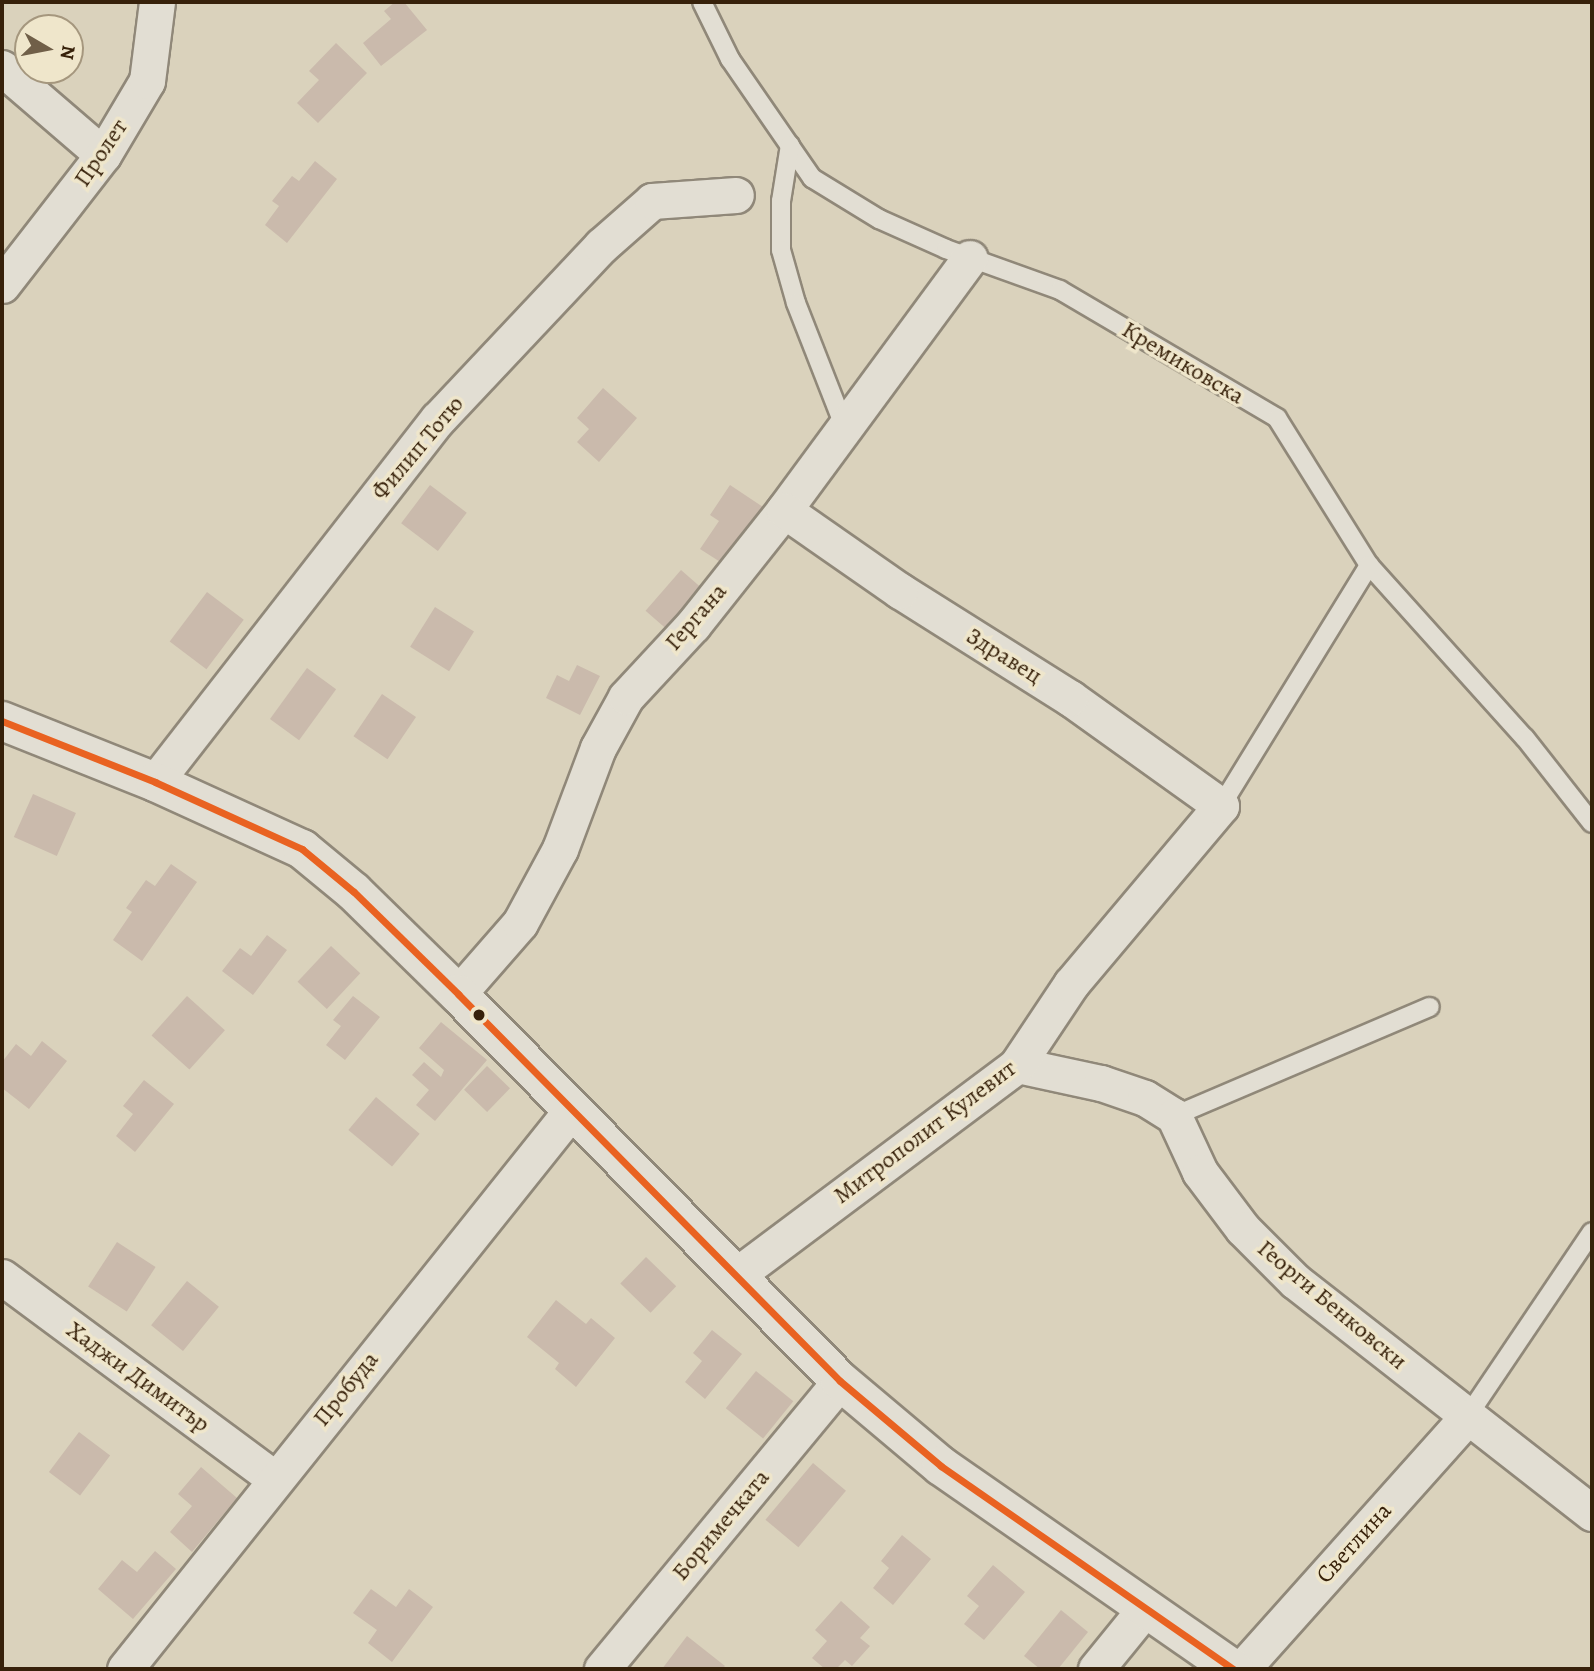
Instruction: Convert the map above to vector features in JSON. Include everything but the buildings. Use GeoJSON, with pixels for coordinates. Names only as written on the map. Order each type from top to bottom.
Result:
{"type":"FeatureCollection","features":[{"type":"Feature","properties":{"kind":"street","name":"Пролет"},"geometry":{"type":"LineString","coordinates":[[2,285],[103,155],[146,80],[157,2]]}},
{"type":"Feature","properties":{"kind":"street"},"geometry":{"type":"LineString","coordinates":[[2,68],[103,155]]}},
{"type":"Feature","properties":{"kind":"street","name":"Филип Тотю"},"geometry":{"type":"LineString","coordinates":[[155,782],[438,419],[601,246],[652,201],[736,195]]}},
{"type":"Feature","properties":{"kind":"street","name":"Гергана"},"geometry":{"type":"LineString","coordinates":[[458,994],[520,923],[560,849],[598,748],[626,697],[693,625],[784,510],[970,258]]}},
{"type":"Feature","properties":{"kind":"street","name":"Здравец"},"geometry":{"type":"LineString","coordinates":[[784,510],[900,591],[1070,698],[1221,806]]}},
{"type":"Feature","properties":{"kind":"street"},"geometry":{"type":"LineString","coordinates":[[2,721],[155,782],[302,849],[354,892],[458,994],[571,1111],[738,1274],[840,1381],[941,1466],[1144,1610],[1233,1669]]}},
{"type":"Feature","properties":{"kind":"street","name":"Митрополит Кулевит"},"geometry":{"type":"LineString","coordinates":[[738,1274],[1017,1065],[1071,984],[1221,806]]}},
{"type":"Feature","properties":{"kind":"street"},"geometry":{"type":"LineString","coordinates":[[1017,1065],[1101,1083],[1145,1098],[1174,1116]]}},
{"type":"Feature","properties":{"kind":"street","name":"Пробуда"},"geometry":{"type":"LineString","coordinates":[[125,1669],[274,1478],[571,1111]]}},
{"type":"Feature","properties":{"kind":"street","name":"Георги Бенковски"},"geometry":{"type":"LineString","coordinates":[[1174,1116],[1200,1172],[1243,1229],[1295,1280],[1592,1513]]}},
{"type":"Feature","properties":{"kind":"street","name":"Хаджи Димитър"},"geometry":{"type":"LineString","coordinates":[[2,1277],[274,1478]]}},
{"type":"Feature","properties":{"kind":"street","name":"Боримечката"},"geometry":{"type":"LineString","coordinates":[[602,1669],[840,1381]]}},
{"type":"Feature","properties":{"kind":"street","name":"Светлина"},"geometry":{"type":"LineString","coordinates":[[1241,1669],[1467,1417]]}},
{"type":"Feature","properties":{"kind":"street"},"geometry":{"type":"LineString","coordinates":[[1096,1669],[1144,1610]]}},
{"type":"Feature","properties":{"kind":"lane","name":"Кремиковска"},"geometry":{"type":"LineString","coordinates":[[702,2],[730,59],[812,178],[879,219],[970,258],[1060,290],[1277,418],[1369,565],[1525,738],[1592,823]]}},
{"type":"Feature","properties":{"kind":"lane"},"geometry":{"type":"LineString","coordinates":[[790,145],[781,201],[781,250],[796,303],[845,428]]}},
{"type":"Feature","properties":{"kind":"lane"},"geometry":{"type":"LineString","coordinates":[[1221,806],[1369,565]]}},
{"type":"Feature","properties":{"kind":"lane"},"geometry":{"type":"LineString","coordinates":[[1174,1116],[1430,1007]]}},
{"type":"Feature","properties":{"kind":"lane"},"geometry":{"type":"LineString","coordinates":[[1467,1417],[1592,1232]]}},
{"type":"Feature","properties":{"kind":"transit line"},"geometry":{"type":"LineString","coordinates":[[2,721],[155,782],[302,849],[354,892],[458,994],[840,1381],[941,1466],[1233,1669]]}}]}
